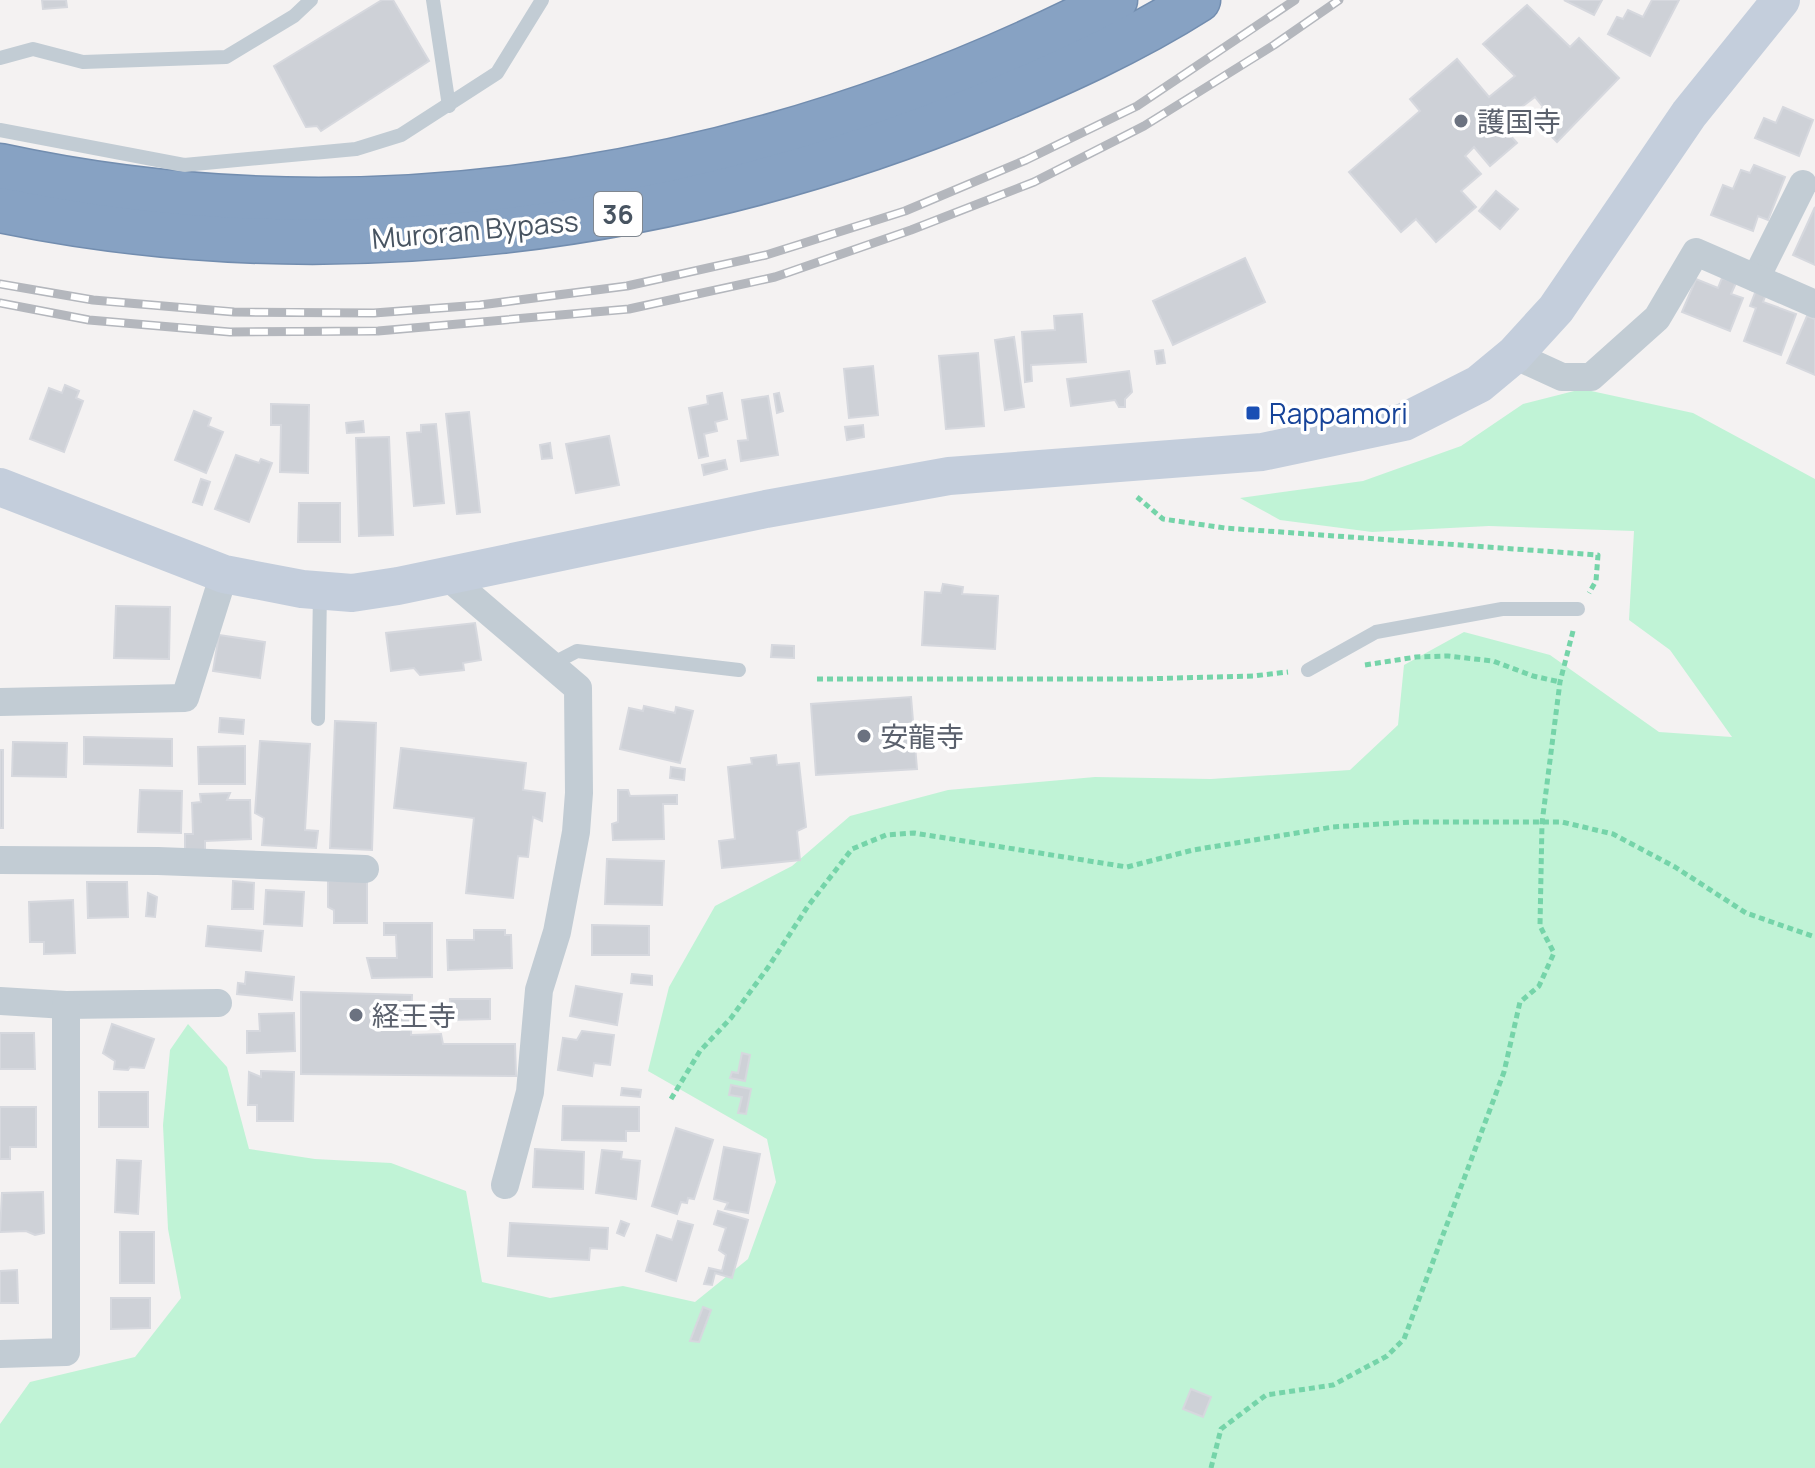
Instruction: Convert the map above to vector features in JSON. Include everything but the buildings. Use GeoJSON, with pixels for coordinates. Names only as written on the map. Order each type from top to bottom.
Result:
{"type":"FeatureCollection","features":[{"type":"Feature","properties":{"kind":"highway","name":"Muroran Bypass"},"geometry":{"type":"LineString","coordinates":[[0,166],[156,191],[290,199],[401,197],[549,184],[708,154],[834,119],[938,82],[1007,53],[1115,0]]}},
{"type":"Feature","properties":{"kind":"highway","name":"Muroran Bypass"},"geometry":{"type":"LineString","coordinates":[[0,210],[90,226],[304,243],[492,233],[636,211],[777,178],[915,135],[1047,80],[1198,0]]}},
{"type":"Feature","properties":{"kind":"street"},"geometry":{"type":"LineString","coordinates":[[0,487],[224,574],[320,591],[352,593],[766,509],[949,476],[1262,452],[1404,422],[1479,384],[1514,355],[1556,309],[1689,114],[1781,0]]}},
{"type":"Feature","properties":{"kind":"street"},"geometry":{"type":"LineString","coordinates":[[1756,278],[1803,184]]}},
{"type":"Feature","properties":{"kind":"street"},"geometry":{"type":"LineString","coordinates":[[1514,355],[1562,377],[1591,377],[1657,318],[1696,252],[1815,304]]}},
{"type":"Feature","properties":{"kind":"street"},"geometry":{"type":"LineString","coordinates":[[0,702],[185,698],[224,574]]}},
{"type":"Feature","properties":{"kind":"street"},"geometry":{"type":"LineString","coordinates":[[447,576],[578,688],[579,793],[576,832],[557,932],[539,990],[530,1092],[505,1185]]}},
{"type":"Feature","properties":{"kind":"street"},"geometry":{"type":"LineString","coordinates":[[0,860],[158,861],[365,869]]}},
{"type":"Feature","properties":{"kind":"street"},"geometry":{"type":"LineString","coordinates":[[0,1001],[66,1005],[218,1003]]}},
{"type":"Feature","properties":{"kind":"street"},"geometry":{"type":"LineString","coordinates":[[0,1354],[66,1352],[66,1005]]}},
{"type":"Feature","properties":{"kind":"lane"},"geometry":{"type":"LineString","coordinates":[[0,58],[33,49],[83,62],[226,57],[294,16],[311,0]]}},
{"type":"Feature","properties":{"kind":"lane"},"geometry":{"type":"LineString","coordinates":[[433,0],[449,106]]}},
{"type":"Feature","properties":{"kind":"lane"},"geometry":{"type":"LineString","coordinates":[[0,130],[184,165],[356,149],[401,135],[497,73],[542,0]]}},
{"type":"Feature","properties":{"kind":"lane"},"geometry":{"type":"LineString","coordinates":[[318,719],[320,591]]}},
{"type":"Feature","properties":{"kind":"lane"},"geometry":{"type":"LineString","coordinates":[[1308,670],[1376,632],[1502,609],[1578,609]]}},
{"type":"Feature","properties":{"kind":"lane"},"geometry":{"type":"LineString","coordinates":[[550,665],[577,651],[739,670]]}},
{"type":"Feature","properties":{"kind":"path"},"geometry":{"type":"LineString","coordinates":[[1101,465],[1163,519],[1225,528],[1598,555],[1596,581],[1578,609],[1560,682],[1542,823],[1540,926],[1554,953],[1539,986],[1520,1002],[1504,1072],[1404,1339],[1387,1356],[1333,1385],[1266,1395],[1221,1429],[1211,1468]]}},
{"type":"Feature","properties":{"kind":"path"},"geometry":{"type":"LineString","coordinates":[[817,679],[1253,676],[1448,656],[1493,661],[1560,682]]}},
{"type":"Feature","properties":{"kind":"path"},"geometry":{"type":"LineString","coordinates":[[671,1099],[700,1051],[731,1018],[808,906],[852,849],[886,835],[914,833],[1127,867],[1193,850],[1333,827],[1411,822],[1562,822],[1613,834],[1675,867],[1746,913],[1815,937]]}},
{"type":"Feature","properties":{"kind":"green space"},"geometry":{"type":"Polygon","coordinates":[[[1582,389],[1693,413],[1815,479],[1815,1468],[0,1468],[0,1424],[30,1382],[135,1357],[181,1298],[168,1229],[163,1125],[170,1050],[188,1024],[227,1067],[249,1149],[315,1159],[391,1163],[466,1191],[482,1282],[550,1298],[623,1286],[695,1302],[748,1259],[776,1182],[767,1139],[648,1071],[669,987],[715,906],[792,866],[850,816],[948,790],[1095,777],[1211,779],[1350,770],[1398,725],[1404,665],[1464,632],[1550,655],[1659,732],[1732,737],[1670,650],[1629,620],[1634,531],[1489,526],[1372,532],[1280,520],[1240,498],[1363,481],[1461,446],[1523,404],[1582,389]]]}},
{"type":"Feature","properties":{"kind":"railway"},"geometry":{"type":"LineString","coordinates":[[0,284],[93,300],[234,312],[374,313],[480,305],[627,286],[766,255],[905,211],[1026,160],[1137,106],[1295,0]]}},
{"type":"Feature","properties":{"kind":"railway"},"geometry":{"type":"LineString","coordinates":[[0,303],[89,320],[230,332],[378,331],[629,309],[775,277],[911,230],[1034,182],[1144,126],[1274,45],[1339,0]]}},
{"type":"Feature","properties":{"kind":"place","name":"護国寺"},"geometry":{"type":"Point","coordinates":[1461,121]}},
{"type":"Feature","properties":{"kind":"place","name":"Rappamori"},"geometry":{"type":"Point","coordinates":[1253,413]}},
{"type":"Feature","properties":{"kind":"place","name":"安龍寺"},"geometry":{"type":"Point","coordinates":[864,736]}},
{"type":"Feature","properties":{"kind":"place","name":"経王寺"},"geometry":{"type":"Point","coordinates":[356,1015]}}]}
